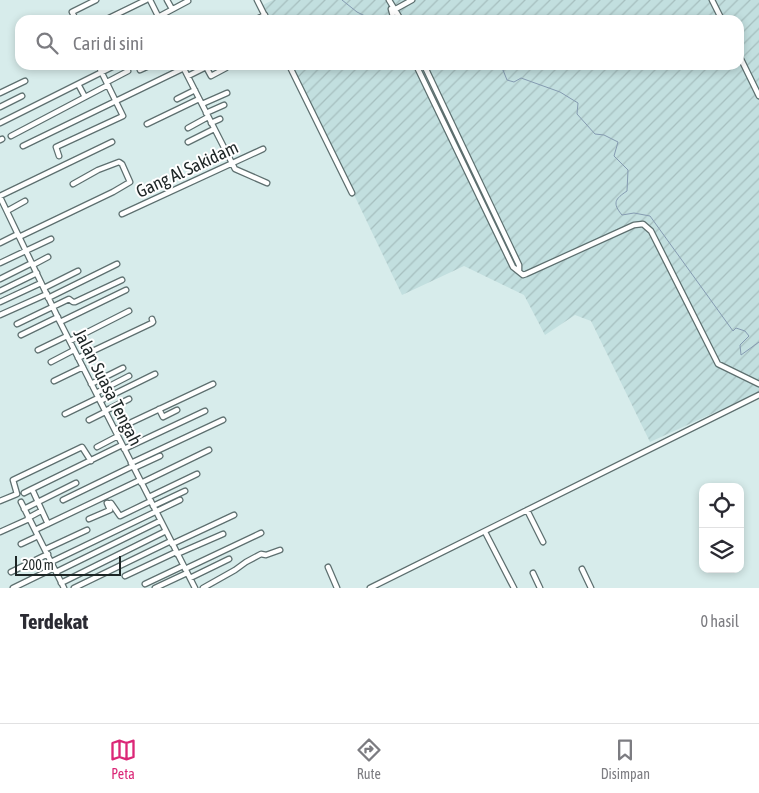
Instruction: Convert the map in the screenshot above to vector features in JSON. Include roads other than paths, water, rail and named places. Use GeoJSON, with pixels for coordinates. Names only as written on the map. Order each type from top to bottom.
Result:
{"type":"FeatureCollection","features":[{"type":"Feature","properties":{"kind":"street"},"geometry":{"type":"LineString","coordinates":[[74,15],[72,12],[96,0]]}},
{"type":"Feature","properties":{"kind":"street"},"geometry":{"type":"LineString","coordinates":[[115,15],[146,0]]}},
{"type":"Feature","properties":{"kind":"street"},"geometry":{"type":"LineString","coordinates":[[150,0],[156,15]]}},
{"type":"Feature","properties":{"kind":"street"},"geometry":{"type":"LineString","coordinates":[[167,0],[172,9]]}},
{"type":"Feature","properties":{"kind":"street"},"geometry":{"type":"LineString","coordinates":[[257,0],[264,15]]}},
{"type":"Feature","properties":{"kind":"street"},"geometry":{"type":"LineString","coordinates":[[393,10],[412,0]]}},
{"type":"Feature","properties":{"kind":"street"},"geometry":{"type":"LineString","coordinates":[[712,0],[720,15]]}},
{"type":"Feature","properties":{"kind":"street"},"geometry":{"type":"LineString","coordinates":[[164,15],[188,1]]}},
{"type":"Feature","properties":{"kind":"street"},"geometry":{"type":"LineString","coordinates":[[389,1],[398,15]]}},
{"type":"Feature","properties":{"kind":"street"},"geometry":{"type":"LineString","coordinates":[[393,10],[394,15]]}},
{"type":"Feature","properties":{"kind":"street"},"geometry":{"type":"LineString","coordinates":[[744,65],[759,96]]}},
{"type":"Feature","properties":{"kind":"street"},"geometry":{"type":"LineString","coordinates":[[0,123],[106,70]]}},
{"type":"Feature","properties":{"kind":"street"},"geometry":{"type":"LineString","coordinates":[[23,146],[175,70]]}},
{"type":"Feature","properties":{"kind":"street"},"geometry":{"type":"LineString","coordinates":[[185,70],[236,170],[267,183]]}},
{"type":"Feature","properties":{"kind":"street"},"geometry":{"type":"LineString","coordinates":[[188,76],[199,70]]}},
{"type":"Feature","properties":{"kind":"street"},"geometry":{"type":"LineString","coordinates":[[209,70],[211,76],[222,70]]}},
{"type":"Feature","properties":{"kind":"street"},"geometry":{"type":"LineString","coordinates":[[291,70],[352,193]]}},
{"type":"Feature","properties":{"kind":"street"},"geometry":{"type":"LineString","coordinates":[[418,70],[513,267],[523,275],[634,225],[643,224],[651,231],[718,364],[759,384]]}},
{"type":"Feature","properties":{"kind":"street"},"geometry":{"type":"LineString","coordinates":[[426,70],[519,264],[519,271]]}},
{"type":"Feature","properties":{"kind":"street"},"geometry":{"type":"LineString","coordinates":[[11,136],[85,97],[128,71]]}},
{"type":"Feature","properties":{"kind":"street"},"geometry":{"type":"LineString","coordinates":[[60,156],[56,148],[123,116],[102,72]]}},
{"type":"Feature","properties":{"kind":"street"},"geometry":{"type":"LineString","coordinates":[[0,93],[25,81]]}},
{"type":"Feature","properties":{"kind":"street"},"geometry":{"type":"LineString","coordinates":[[78,84],[85,97]]}},
{"type":"Feature","properties":{"kind":"street"},"geometry":{"type":"LineString","coordinates":[[177,99],[195,90]]}},
{"type":"Feature","properties":{"kind":"street"},"geometry":{"type":"LineString","coordinates":[[147,124],[227,92]]}},
{"type":"Feature","properties":{"kind":"street"},"geometry":{"type":"LineString","coordinates":[[0,107],[22,96]]}},
{"type":"Feature","properties":{"kind":"street"},"geometry":{"type":"LineString","coordinates":[[188,128],[224,105]]}},
{"type":"Feature","properties":{"kind":"street"},"geometry":{"type":"LineString","coordinates":[[211,123],[220,119]]}},
{"type":"Feature","properties":{"kind":"street"},"geometry":{"type":"LineString","coordinates":[[188,142],[214,129]]}},
{"type":"Feature","properties":{"kind":"street"},"geometry":{"type":"LineString","coordinates":[[0,196],[112,142]]}},
{"type":"Feature","properties":{"kind":"street","name":"Gang Al Sakidam"},"geometry":{"type":"LineString","coordinates":[[122,214],[263,149]]}},
{"type":"Feature","properties":{"kind":"street"},"geometry":{"type":"LineString","coordinates":[[0,243],[113,192],[130,182],[122,164],[119,162],[98,170],[73,184]]}},
{"type":"Feature","properties":{"kind":"street","name":"Jalan Suasa Tengah"},"geometry":{"type":"LineString","coordinates":[[0,196],[42,286],[194,588]]}},
{"type":"Feature","properties":{"kind":"street"},"geometry":{"type":"LineString","coordinates":[[0,211],[25,201]]}},
{"type":"Feature","properties":{"kind":"street"},"geometry":{"type":"LineString","coordinates":[[0,263],[51,239]]}},
{"type":"Feature","properties":{"kind":"street"},"geometry":{"type":"LineString","coordinates":[[0,279],[48,257]]}},
{"type":"Feature","properties":{"kind":"street"},"geometry":{"type":"LineString","coordinates":[[0,315],[48,296],[117,264]]}},
{"type":"Feature","properties":{"kind":"street"},"geometry":{"type":"LineString","coordinates":[[0,302],[78,270]]}},
{"type":"Feature","properties":{"kind":"street"},"geometry":{"type":"LineString","coordinates":[[0,291],[36,273]]}},
{"type":"Feature","properties":{"kind":"street"},"geometry":{"type":"LineString","coordinates":[[17,324],[52,306],[69,299],[75,302],[122,280]]}},
{"type":"Feature","properties":{"kind":"street"},"geometry":{"type":"LineString","coordinates":[[21,335],[126,290]]}},
{"type":"Feature","properties":{"kind":"street"},"geometry":{"type":"LineString","coordinates":[[38,350],[129,311]]}},
{"type":"Feature","properties":{"kind":"street"},"geometry":{"type":"LineString","coordinates":[[78,358],[152,323],[152,319]]}},
{"type":"Feature","properties":{"kind":"street"},"geometry":{"type":"LineString","coordinates":[[51,362],[74,350]]}},
{"type":"Feature","properties":{"kind":"street"},"geometry":{"type":"LineString","coordinates":[[54,381],[83,367]]}},
{"type":"Feature","properties":{"kind":"street"},"geometry":{"type":"LineString","coordinates":[[91,384],[123,368]]}},
{"type":"Feature","properties":{"kind":"street"},"geometry":{"type":"LineString","coordinates":[[65,414],[98,397],[155,374]]}},
{"type":"Feature","properties":{"kind":"street"},"geometry":{"type":"LineString","coordinates":[[98,397],[128,376]]}},
{"type":"Feature","properties":{"kind":"street"},"geometry":{"type":"LineString","coordinates":[[115,430],[213,384]]}},
{"type":"Feature","properties":{"kind":"street"},"geometry":{"type":"LineString","coordinates":[[370,588],[382,585],[526,510],[759,395]]}},
{"type":"Feature","properties":{"kind":"street"},"geometry":{"type":"LineString","coordinates":[[89,420],[129,399]]}},
{"type":"Feature","properties":{"kind":"street"},"geometry":{"type":"LineString","coordinates":[[159,409],[163,417],[177,410]]}},
{"type":"Feature","properties":{"kind":"street"},"geometry":{"type":"LineString","coordinates":[[24,493],[205,411]]}},
{"type":"Feature","properties":{"kind":"street"},"geometry":{"type":"LineString","coordinates":[[63,500],[224,420]]}},
{"type":"Feature","properties":{"kind":"street"},"geometry":{"type":"LineString","coordinates":[[97,447],[118,436]]}},
{"type":"Feature","properties":{"kind":"street"},"geometry":{"type":"LineString","coordinates":[[0,501],[17,494],[13,480],[82,447],[91,461]]}},
{"type":"Feature","properties":{"kind":"street"},"geometry":{"type":"LineString","coordinates":[[36,530],[209,450]]}},
{"type":"Feature","properties":{"kind":"street"},"geometry":{"type":"LineString","coordinates":[[133,466],[160,456]]}},
{"type":"Feature","properties":{"kind":"street"},"geometry":{"type":"LineString","coordinates":[[51,562],[152,504],[197,474]]}},
{"type":"Feature","properties":{"kind":"street"},"geometry":{"type":"LineString","coordinates":[[24,509],[76,483]]}},
{"type":"Feature","properties":{"kind":"street"},"geometry":{"type":"LineString","coordinates":[[32,489],[48,524]]}},
{"type":"Feature","properties":{"kind":"street"},"geometry":{"type":"LineString","coordinates":[[108,504],[111,503],[120,516],[185,491]]}},
{"type":"Feature","properties":{"kind":"street"},"geometry":{"type":"LineString","coordinates":[[89,519],[110,510],[104,497]]}},
{"type":"Feature","properties":{"kind":"street"},"geometry":{"type":"LineString","coordinates":[[152,504],[180,500]]}},
{"type":"Feature","properties":{"kind":"street"},"geometry":{"type":"LineString","coordinates":[[21,502],[64,588]]}},
{"type":"Feature","properties":{"kind":"street"},"geometry":{"type":"LineString","coordinates":[[526,510],[543,542]]}},
{"type":"Feature","properties":{"kind":"street"},"geometry":{"type":"LineString","coordinates":[[0,532],[41,511]]}},
{"type":"Feature","properties":{"kind":"street"},"geometry":{"type":"LineString","coordinates":[[74,588],[234,515]]}},
{"type":"Feature","properties":{"kind":"street"},"geometry":{"type":"LineString","coordinates":[[13,588],[160,520]]}},
{"type":"Feature","properties":{"kind":"street"},"geometry":{"type":"LineString","coordinates":[[11,572],[87,530]]}},
{"type":"Feature","properties":{"kind":"street"},"geometry":{"type":"LineString","coordinates":[[61,583],[166,531]]}},
{"type":"Feature","properties":{"kind":"street"},"geometry":{"type":"LineString","coordinates":[[485,532],[514,588]]}},
{"type":"Feature","properties":{"kind":"street"},"geometry":{"type":"LineString","coordinates":[[156,588],[261,533]]}},
{"type":"Feature","properties":{"kind":"street"},"geometry":{"type":"LineString","coordinates":[[125,576],[223,534]]}},
{"type":"Feature","properties":{"kind":"street"},"geometry":{"type":"LineString","coordinates":[[21,544],[38,536]]}},
{"type":"Feature","properties":{"kind":"street"},"geometry":{"type":"LineString","coordinates":[[203,588],[261,554],[266,555],[280,550]]}},
{"type":"Feature","properties":{"kind":"street"},"geometry":{"type":"LineString","coordinates":[[145,584],[228,559]]}},
{"type":"Feature","properties":{"kind":"street"},"geometry":{"type":"LineString","coordinates":[[328,567],[337,588]]}},
{"type":"Feature","properties":{"kind":"street"},"geometry":{"type":"LineString","coordinates":[[582,569],[591,588]]}},
{"type":"Feature","properties":{"kind":"street"},"geometry":{"type":"LineString","coordinates":[[533,573],[540,588]]}},
{"type":"Feature","properties":{"kind":"waterway"},"geometry":{"type":"LineString","coordinates":[[342,0],[363,15]]}},
{"type":"Feature","properties":{"kind":"waterway"},"geometry":{"type":"LineString","coordinates":[[503,70],[507,80],[514,82],[521,78],[560,92],[578,103],[577,114],[595,134],[604,135],[618,142],[614,156],[628,170],[627,191],[616,202],[619,211],[622,215],[634,213],[650,216],[733,331],[736,328],[745,331],[749,336],[740,345],[741,355],[759,342]]}}]}
